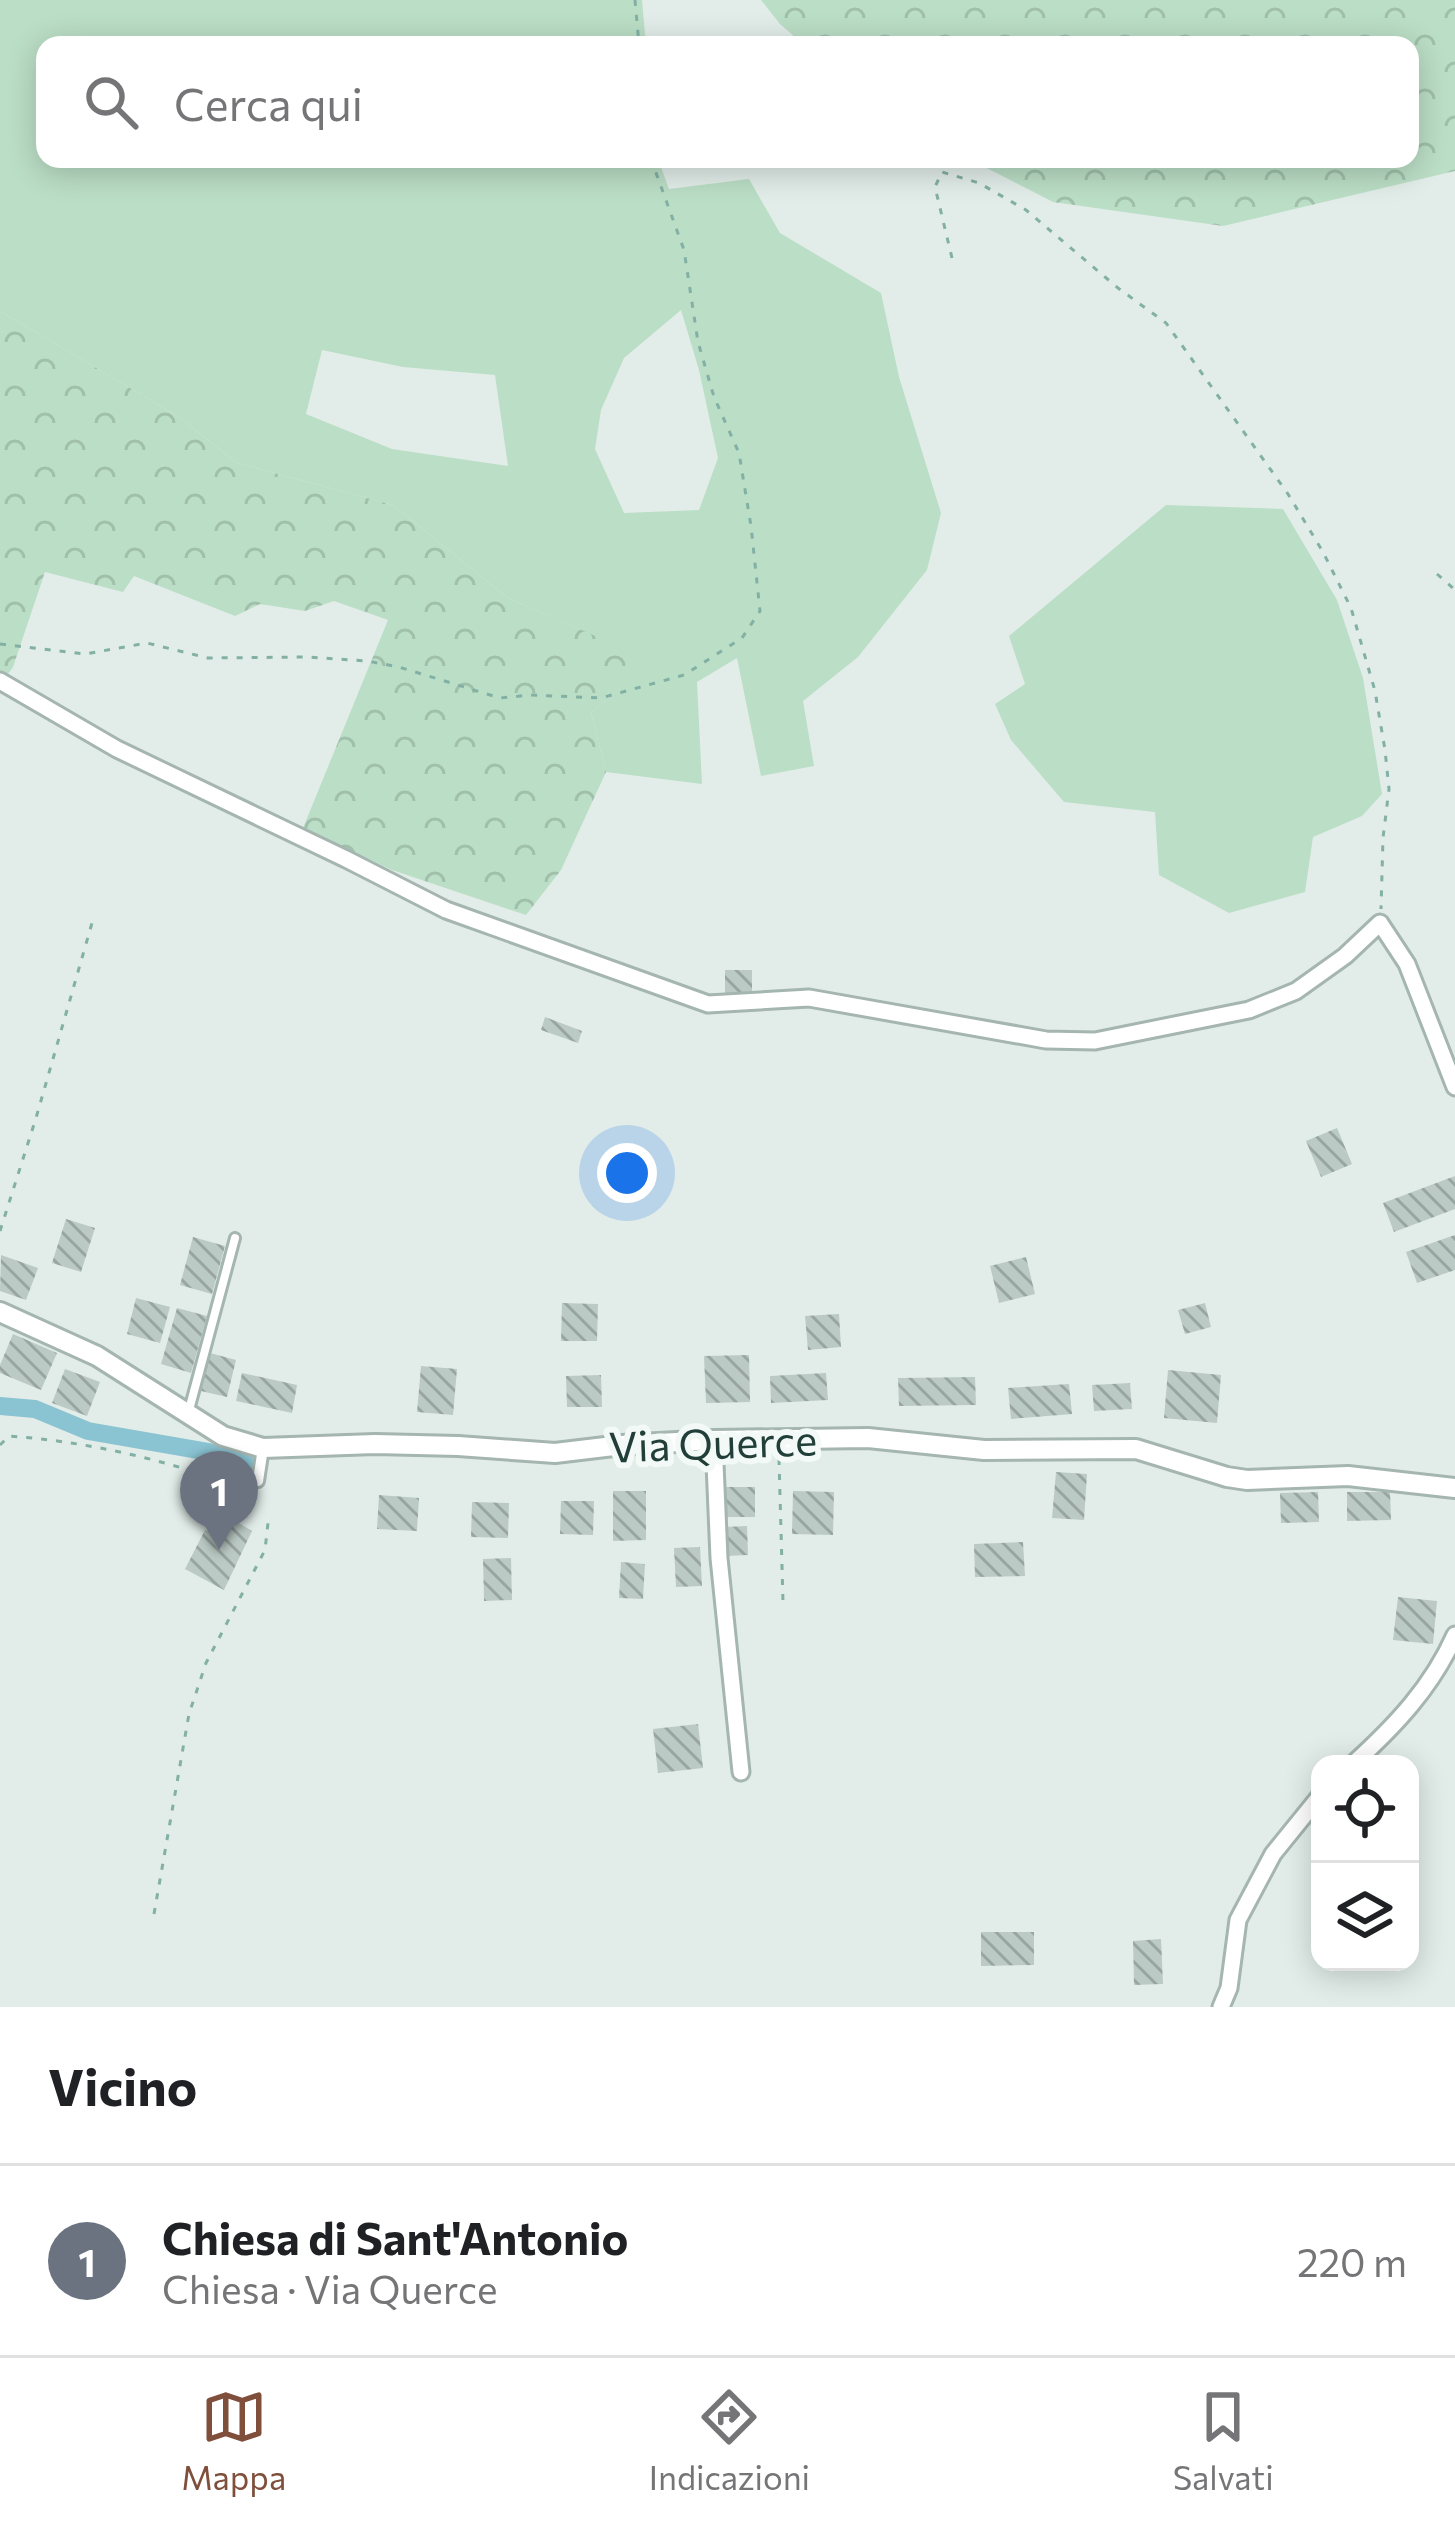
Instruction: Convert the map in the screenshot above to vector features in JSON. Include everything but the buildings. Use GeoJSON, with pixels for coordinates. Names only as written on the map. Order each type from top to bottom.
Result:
{"type":"FeatureCollection","features":[{"type":"Feature","properties":{"kind":"street"},"geometry":{"type":"LineString","coordinates":[[0,681],[117,749],[446,910],[709,1004],[808,998],[1046,1040],[1095,1041],[1249,1010],[1296,991],[1346,956],[1380,923],[1407,964],[1455,1087]]}},
{"type":"Feature","properties":{"kind":"street","name":"Via Querce"},"geometry":{"type":"LineString","coordinates":[[0,1312],[97,1356],[223,1436],[263,1448],[375,1444],[555,1453],[714,1440],[868,1438],[984,1450],[1136,1449],[1247,1480],[1348,1476],[1455,1488]]}},
{"type":"Feature","properties":{"kind":"street"},"geometry":{"type":"LineString","coordinates":[[714,1440],[719,1558],[741,1772]]}},
{"type":"Feature","properties":{"kind":"street"},"geometry":{"type":"LineString","coordinates":[[258,1480],[263,1448]]}},
{"type":"Feature","properties":{"kind":"street"},"geometry":{"type":"LineString","coordinates":[[1363,1755],[1392,1729],[1441,1667],[1455,1635]]}},
{"type":"Feature","properties":{"kind":"street"},"geometry":{"type":"LineString","coordinates":[[1221,2007],[1229,1988],[1238,1920],[1273,1854],[1311,1807]]}},
{"type":"Feature","properties":{"kind":"lane"},"geometry":{"type":"LineString","coordinates":[[188,1412],[235,1238]]}},
{"type":"Feature","properties":{"kind":"path"},"geometry":{"type":"LineString","coordinates":[[635,0],[638,36]]}},
{"type":"Feature","properties":{"kind":"path"},"geometry":{"type":"LineString","coordinates":[[0,644],[86,654],[146,643],[208,658],[367,661],[500,698],[601,698],[684,675],[742,638],[760,611],[739,453],[713,398],[698,342],[684,250],[654,168]]}},
{"type":"Feature","properties":{"kind":"path"},"geometry":{"type":"LineString","coordinates":[[952,258],[935,187],[942,172],[979,183],[1026,210],[1166,323],[1288,494],[1351,608],[1375,691],[1389,789],[1380,923]]}},
{"type":"Feature","properties":{"kind":"path"},"geometry":{"type":"LineString","coordinates":[[1437,574],[1455,590]]}},
{"type":"Feature","properties":{"kind":"path"},"geometry":{"type":"LineString","coordinates":[[0,1231],[94,916]]}},
{"type":"Feature","properties":{"kind":"path"},"geometry":{"type":"LineString","coordinates":[[0,1445],[9,1436],[47,1439],[171,1464],[216,1479]]}},
{"type":"Feature","properties":{"kind":"path"},"geometry":{"type":"LineString","coordinates":[[778,1439],[783,1602]]}},
{"type":"Feature","properties":{"kind":"path"},"geometry":{"type":"LineString","coordinates":[[154,1914],[193,1701],[206,1664],[265,1550],[268,1522]]}},
{"type":"Feature","properties":{"kind":"green space"},"geometry":{"type":"Polygon","coordinates":[[[0,0],[642,0],[645,36],[36,36],[36,168],[661,168],[669,189],[749,179],[780,233],[881,293],[899,377],[941,513],[927,570],[858,657],[803,701],[814,766],[761,776],[737,658],[697,682],[702,784],[606,772],[591,713],[652,661],[508,598],[393,505],[237,463],[179,417],[0,311],[0,0]],[[681,310],[624,358],[601,410],[595,449],[624,513],[699,510],[718,458],[681,310]],[[322,350],[306,414],[392,449],[508,466],[495,375],[403,367],[322,350]]]}},
{"type":"Feature","properties":{"kind":"green space"},"geometry":{"type":"Polygon","coordinates":[[[761,0],[1455,0],[1455,171],[1223,226],[1053,202],[987,168],[1419,168],[1419,36],[794,36],[761,0]]]}},
{"type":"Feature","properties":{"kind":"green space"},"geometry":{"type":"Polygon","coordinates":[[[0,311],[179,417],[237,463],[393,505],[508,598],[653,661],[591,713],[606,772],[561,870],[526,915],[392,870],[303,828],[388,620],[334,601],[305,611],[260,604],[235,616],[134,576],[123,592],[45,572],[13,667],[0,685],[0,311]]]}},
{"type":"Feature","properties":{"kind":"green space"},"geometry":{"type":"Polygon","coordinates":[[[1166,505],[1283,509],[1337,600],[1363,678],[1382,794],[1362,816],[1313,837],[1305,892],[1229,913],[1159,875],[1155,812],[1064,802],[1011,740],[995,704],[1025,684],[1009,636],[1166,505]]]}},
{"type":"Feature","properties":{"kind":"waterway"},"geometry":{"type":"LineString","coordinates":[[0,1406],[35,1409],[88,1431],[209,1452],[248,1465]]}},
{"type":"Feature","properties":{"kind":"place","name":"Chiesa di Sant'Antonio"},"geometry":{"type":"Point","coordinates":[219,1550]}}]}
